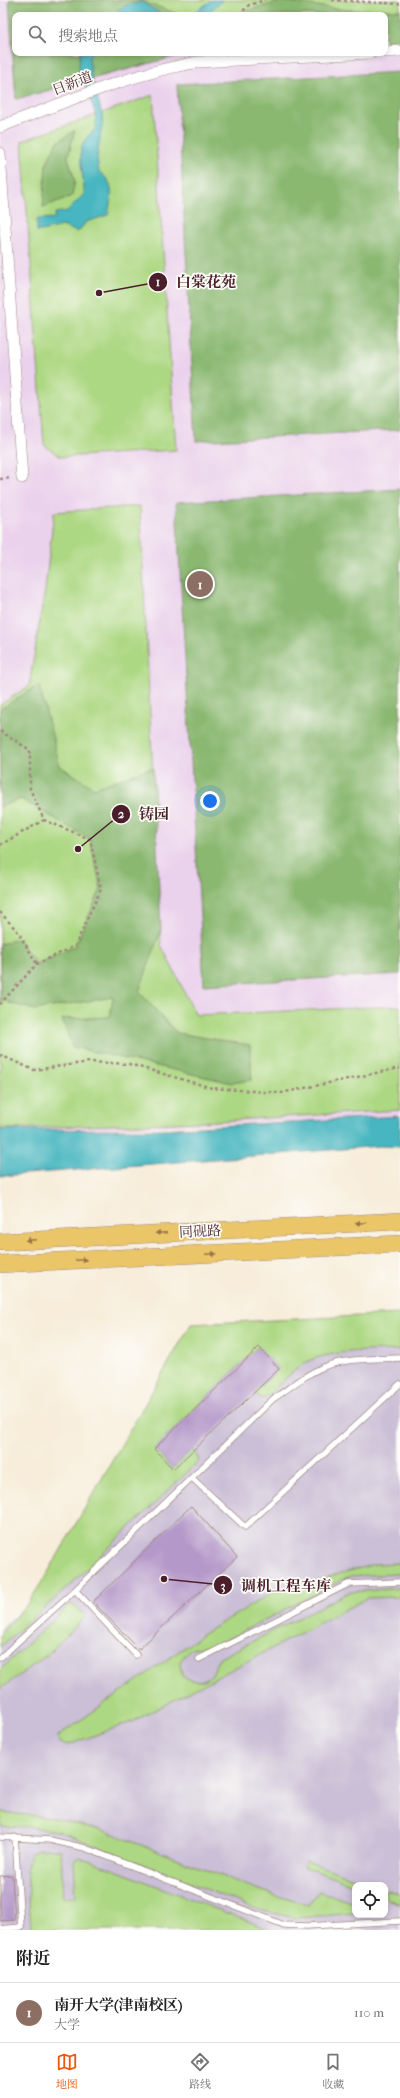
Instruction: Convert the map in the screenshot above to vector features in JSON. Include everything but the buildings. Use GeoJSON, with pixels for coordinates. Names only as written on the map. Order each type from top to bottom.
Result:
{"type":"FeatureCollection","features":[{"type":"Feature","properties":{"kind":"main road","name":"同砚路"},"geometry":{"type":"LineString","coordinates":[[0,1242],[400,1221]]}},
{"type":"Feature","properties":{"kind":"main road","name":"同砚路"},"geometry":{"type":"LineString","coordinates":[[0,1264],[400,1244]]}},
{"type":"Feature","properties":{"kind":"street"},"geometry":{"type":"LineString","coordinates":[[388,52],[400,51]]}},
{"type":"Feature","properties":{"kind":"street","name":"日新道"},"geometry":{"type":"LineString","coordinates":[[0,127],[139,75],[198,62],[313,56]]}},
{"type":"Feature","properties":{"kind":"street"},"geometry":{"type":"LineString","coordinates":[[0,153],[22,478]]}},
{"type":"Feature","properties":{"kind":"lane"},"geometry":{"type":"LineString","coordinates":[[0,1658],[75,1590],[274,1399],[303,1377],[328,1365],[349,1360],[400,1358]]}},
{"type":"Feature","properties":{"kind":"lane"},"geometry":{"type":"LineString","coordinates":[[192,1478],[245,1527],[400,1384]]}},
{"type":"Feature","properties":{"kind":"lane"},"geometry":{"type":"LineString","coordinates":[[199,1659],[348,1584],[400,1582]]}},
{"type":"Feature","properties":{"kind":"lane"},"geometry":{"type":"LineString","coordinates":[[75,1590],[136,1655]]}},
{"type":"Feature","properties":{"kind":"lane"},"geometry":{"type":"LineString","coordinates":[[0,1837],[50,1840],[85,1848],[284,1925],[307,1926],[400,1921]]}},
{"type":"Feature","properties":{"kind":"lane"},"geometry":{"type":"LineString","coordinates":[[0,1929],[21,1928],[15,1837]]}},
{"type":"Feature","properties":{"kind":"path"},"geometry":{"type":"LineString","coordinates":[[242,12],[249,5],[265,0]]}},
{"type":"Feature","properties":{"kind":"path"},"geometry":{"type":"LineString","coordinates":[[332,0],[400,4]]}},
{"type":"Feature","properties":{"kind":"path"},"geometry":{"type":"LineString","coordinates":[[0,731],[30,750],[30,789],[44,820],[90,839],[101,889],[75,946],[37,964],[0,1004]]}},
{"type":"Feature","properties":{"kind":"path"},"geometry":{"type":"LineString","coordinates":[[0,845],[44,820]]}},
{"type":"Feature","properties":{"kind":"path"},"geometry":{"type":"LineString","coordinates":[[0,912],[18,932],[37,964]]}},
{"type":"Feature","properties":{"kind":"path"},"geometry":{"type":"LineString","coordinates":[[0,1055],[34,1070],[90,1062],[128,1064],[212,1088],[282,1093],[400,1068]]}},
{"type":"Feature","properties":{"kind":"shaded area"},"geometry":{"type":"Polygon","coordinates":[[[0,0],[400,0],[400,1116],[0,1133],[0,0]]]}},
{"type":"Feature","properties":{"kind":"shaded area"},"geometry":{"type":"Polygon","coordinates":[[[400,1314],[400,1930],[0,1930],[0,1629],[29,1602],[47,1574],[191,1324],[400,1314]]]}},
{"type":"Feature","properties":{"kind":"green space"},"geometry":{"type":"Polygon","coordinates":[[[9,0],[400,0],[400,40],[388,41],[388,12],[12,12],[12,42],[9,0]]]}},
{"type":"Feature","properties":{"kind":"green space"},"geometry":{"type":"Polygon","coordinates":[[[9,0],[139,0],[173,12],[12,12],[12,42],[9,0]]]}},
{"type":"Feature","properties":{"kind":"green space"},"geometry":{"type":"Polygon","coordinates":[[[282,1],[346,10],[400,10],[400,40],[388,41],[388,12],[241,12],[282,1]]]}},
{"type":"Feature","properties":{"kind":"green space"},"geometry":{"type":"Polygon","coordinates":[[[13,56],[177,56],[16,99],[13,56]]]}},
{"type":"Feature","properties":{"kind":"green space"},"geometry":{"type":"Polygon","coordinates":[[[13,56],[177,56],[16,99],[13,56]]]}},
{"type":"Feature","properties":{"kind":"green space"},"geometry":{"type":"Polygon","coordinates":[[[400,72],[400,430],[196,441],[177,84],[400,72]]]}},
{"type":"Feature","properties":{"kind":"green space"},"geometry":{"type":"Polygon","coordinates":[[[153,95],[176,450],[61,457],[44,445],[22,141],[153,95]]]}},
{"type":"Feature","properties":{"kind":"green space"},"geometry":{"type":"Polygon","coordinates":[[[75,130],[68,157],[75,181],[72,196],[43,207],[46,165],[56,143],[75,130]]]}},
{"type":"Feature","properties":{"kind":"green space"},"geometry":{"type":"Polygon","coordinates":[[[400,489],[400,974],[204,985],[176,502],[400,489]]]}},
{"type":"Feature","properties":{"kind":"green space"},"geometry":{"type":"Polygon","coordinates":[[[140,506],[161,945],[196,1015],[400,1006],[400,1110],[199,1122],[0,1129],[0,705],[29,686],[45,590],[54,512],[140,506]]]}},
{"type":"Feature","properties":{"kind":"green space"},"geometry":{"type":"Polygon","coordinates":[[[39,685],[60,766],[94,788],[153,767],[161,930],[139,992],[177,1033],[250,1045],[252,1080],[232,1083],[72,1047],[62,1019],[110,1017],[113,997],[34,1010],[0,1000],[0,944],[18,939],[37,964],[75,946],[101,889],[90,839],[21,799],[0,807],[0,709],[39,685]]]}},
{"type":"Feature","properties":{"kind":"green space"},"geometry":{"type":"Polygon","coordinates":[[[400,1314],[400,1350],[348,1352],[322,1356],[310,1360],[300,1366],[266,1398],[260,1398],[254,1392],[279,1369],[258,1347],[154,1449],[173,1469],[192,1450],[196,1454],[199,1461],[69,1586],[0,1647],[0,1634],[29,1602],[47,1574],[191,1324],[400,1314]]]}},
{"type":"Feature","properties":{"kind":"green space"},"geometry":{"type":"Polygon","coordinates":[[[400,1563],[400,1574],[350,1576],[214,1646],[194,1648],[184,1656],[180,1662],[182,1676],[197,1681],[209,1677],[214,1671],[218,1659],[349,1592],[400,1588],[400,1597],[367,1598],[134,1721],[68,1745],[59,1743],[58,1736],[205,1633],[273,1592],[375,1564],[400,1563]]]}},
{"type":"Feature","properties":{"kind":"green space"},"geometry":{"type":"Polygon","coordinates":[[[71,1603],[86,1616],[46,1656],[0,1689],[0,1670],[71,1603]]]}},
{"type":"Feature","properties":{"kind":"green space"},"geometry":{"type":"Polygon","coordinates":[[[0,1812],[52,1818],[105,1831],[256,1889],[308,1905],[319,1891],[352,1902],[352,1913],[296,1918],[259,1910],[61,1832],[33,1827],[0,1826],[0,1812]]]}},
{"type":"Feature","properties":{"kind":"green space"},"geometry":{"type":"Polygon","coordinates":[[[47,1848],[61,1850],[63,1897],[76,1897],[74,1861],[79,1858],[92,1861],[271,1930],[31,1930],[27,1867],[30,1854],[38,1849],[47,1848]]]}},
{"type":"Feature","properties":{"kind":"green space"},"geometry":{"type":"Polygon","coordinates":[[[306,1861],[365,1882],[352,1882],[352,1885],[303,1866],[306,1861]]]}},
{"type":"Feature","properties":{"kind":"green space"},"geometry":{"type":"Polygon","coordinates":[[[388,1890],[400,1894],[400,1904],[388,1899],[388,1890]]]}},
{"type":"Feature","properties":{"kind":"water"},"geometry":{"type":"Polygon","coordinates":[[[212,0],[223,0],[209,12],[195,12],[212,0]]]}},
{"type":"Feature","properties":{"kind":"water"},"geometry":{"type":"Polygon","coordinates":[[[142,2],[158,12],[117,12],[130,4],[142,2]]]}},
{"type":"Feature","properties":{"kind":"water"},"geometry":{"type":"Polygon","coordinates":[[[80,56],[90,56],[89,58],[91,74],[103,118],[97,158],[99,172],[105,177],[111,186],[108,215],[86,222],[78,232],[62,226],[37,232],[37,219],[55,218],[55,213],[67,211],[84,194],[81,149],[83,142],[96,128],[96,115],[79,69],[80,56]]]}},
{"type":"Feature","properties":{"kind":"water"},"geometry":{"type":"Polygon","coordinates":[[[400,1116],[400,1147],[380,1146],[0,1176],[0,1130],[161,1129],[400,1116]]]}},
{"type":"Feature","properties":{"kind":"place","name":"白棠花苑"},"geometry":{"type":"Point","coordinates":[99,293]}},
{"type":"Feature","properties":{"kind":"place","name":"南开大学(津南校区)"},"geometry":{"type":"Point","coordinates":[200,584]}},
{"type":"Feature","properties":{"kind":"place","name":"铸园"},"geometry":{"type":"Point","coordinates":[78,849]}},
{"type":"Feature","properties":{"kind":"place","name":"调机工程车库"},"geometry":{"type":"Point","coordinates":[164,1579]}}]}
